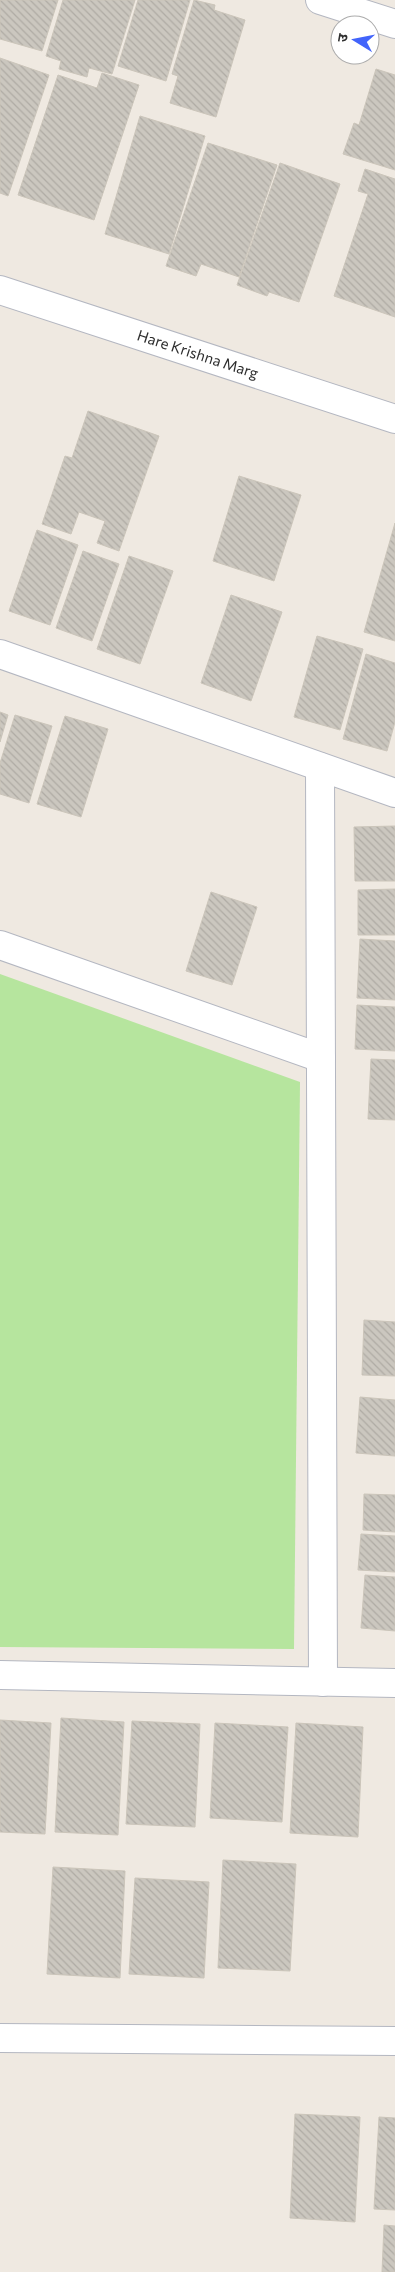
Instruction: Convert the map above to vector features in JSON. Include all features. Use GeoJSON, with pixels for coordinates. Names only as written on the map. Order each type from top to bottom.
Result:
{"type":"FeatureCollection","features":[{"type":"Feature","properties":{"kind":"street"},"geometry":{"type":"LineString","coordinates":[[320,0],[395,24]]}},
{"type":"Feature","properties":{"kind":"street","name":"Hare Krishna Marg"},"geometry":{"type":"LineString","coordinates":[[0,290],[395,419]]}},
{"type":"Feature","properties":{"kind":"street"},"geometry":{"type":"LineString","coordinates":[[0,654],[395,793]]}},
{"type":"Feature","properties":{"kind":"street"},"geometry":{"type":"LineString","coordinates":[[320,767],[323,1682]]}},
{"type":"Feature","properties":{"kind":"street"},"geometry":{"type":"LineString","coordinates":[[0,945],[321,1058]]}},
{"type":"Feature","properties":{"kind":"street"},"geometry":{"type":"LineString","coordinates":[[0,1675],[395,1683]]}},
{"type":"Feature","properties":{"kind":"street"},"geometry":{"type":"LineString","coordinates":[[0,2038],[395,2041]]}},
{"type":"Feature","properties":{"kind":"green space"},"geometry":{"type":"Polygon","coordinates":[[[0,974],[300,1082],[294,1649],[0,1647],[0,974]]]}},
{"type":"Feature","properties":{"kind":"building"},"geometry":{"type":"Polygon","coordinates":[[[0,0],[58,0],[42,51],[0,39],[0,0]]]}},
{"type":"Feature","properties":{"kind":"building"},"geometry":{"type":"Polygon","coordinates":[[[63,0],[135,0],[112,74],[89,68],[87,77],[59,69],[61,61],[46,56],[63,0]]]}},
{"type":"Feature","properties":{"kind":"building"},"geometry":{"type":"Polygon","coordinates":[[[138,0],[190,0],[166,81],[118,66],[138,0]]]}},
{"type":"Feature","properties":{"kind":"building"},"geometry":{"type":"Polygon","coordinates":[[[194,0],[215,5],[214,10],[245,20],[216,117],[170,103],[178,76],[172,74],[194,0]]]}},
{"type":"Feature","properties":{"kind":"building"},"geometry":{"type":"Polygon","coordinates":[[[0,58],[49,75],[8,196],[0,193],[0,58]]]}},
{"type":"Feature","properties":{"kind":"building"},"geometry":{"type":"Polygon","coordinates":[[[376,69],[395,75],[395,170],[343,154],[354,123],[359,125],[376,69]]]}},
{"type":"Feature","properties":{"kind":"building"},"geometry":{"type":"Polygon","coordinates":[[[102,73],[139,85],[94,220],[18,195],[58,75],[97,88],[102,73]]]}},
{"type":"Feature","properties":{"kind":"building"},"geometry":{"type":"Polygon","coordinates":[[[140,116],[205,136],[169,254],[105,234],[140,116]]]}},
{"type":"Feature","properties":{"kind":"building"},"geometry":{"type":"Polygon","coordinates":[[[208,143],[277,165],[239,277],[201,264],[196,276],[166,266],[208,143]]]}},
{"type":"Feature","properties":{"kind":"building"},"geometry":{"type":"Polygon","coordinates":[[[280,163],[340,184],[299,302],[269,292],[267,296],[237,285],[280,163]]]}},
{"type":"Feature","properties":{"kind":"building"},"geometry":{"type":"Polygon","coordinates":[[[365,169],[395,179],[395,317],[334,296],[368,194],[358,191],[365,169]]]}},
{"type":"Feature","properties":{"kind":"building"},"geometry":{"type":"Polygon","coordinates":[[[88,411],[159,436],[119,551],[97,543],[105,521],[79,512],[71,534],[42,524],[65,456],[72,458],[88,411]]]}},
{"type":"Feature","properties":{"kind":"building"},"geometry":{"type":"Polygon","coordinates":[[[239,476],[301,495],[274,581],[213,561],[239,476]]]}},
{"type":"Feature","properties":{"kind":"building"},"geometry":{"type":"Polygon","coordinates":[[[395,523],[395,641],[364,632],[395,523]]]}},
{"type":"Feature","properties":{"kind":"building"},"geometry":{"type":"Polygon","coordinates":[[[37,530],[78,545],[50,625],[9,611],[37,530]]]}},
{"type":"Feature","properties":{"kind":"building"},"geometry":{"type":"Polygon","coordinates":[[[83,551],[119,564],[92,641],[56,628],[83,551]]]}},
{"type":"Feature","properties":{"kind":"building"},"geometry":{"type":"Polygon","coordinates":[[[129,556],[173,571],[140,664],[97,649],[129,556]]]}},
{"type":"Feature","properties":{"kind":"building"},"geometry":{"type":"Polygon","coordinates":[[[231,595],[282,612],[251,701],[201,683],[231,595]]]}},
{"type":"Feature","properties":{"kind":"building"},"geometry":{"type":"Polygon","coordinates":[[[317,636],[363,649],[340,730],[294,717],[317,636]]]}},
{"type":"Feature","properties":{"kind":"building"},"geometry":{"type":"Polygon","coordinates":[[[366,654],[395,663],[395,722],[387,751],[343,739],[366,654]]]}},
{"type":"Feature","properties":{"kind":"building"},"geometry":{"type":"Polygon","coordinates":[[[0,712],[8,715],[0,742],[0,712]]]}},
{"type":"Feature","properties":{"kind":"building"},"geometry":{"type":"Polygon","coordinates":[[[15,715],[52,726],[29,803],[0,794],[0,763],[15,715]]]}},
{"type":"Feature","properties":{"kind":"building"},"geometry":{"type":"Polygon","coordinates":[[[65,716],[108,729],[81,817],[37,804],[65,716]]]}},
{"type":"Feature","properties":{"kind":"building"},"geometry":{"type":"Polygon","coordinates":[[[395,826],[395,881],[355,881],[354,827],[395,826]]]}},
{"type":"Feature","properties":{"kind":"building"},"geometry":{"type":"Polygon","coordinates":[[[395,889],[395,935],[358,935],[358,890],[395,889]]]}},
{"type":"Feature","properties":{"kind":"building"},"geometry":{"type":"Polygon","coordinates":[[[211,892],[257,907],[232,985],[186,971],[211,892]]]}},
{"type":"Feature","properties":{"kind":"building"},"geometry":{"type":"Polygon","coordinates":[[[360,939],[395,941],[395,1000],[357,998],[360,939]]]}},
{"type":"Feature","properties":{"kind":"building"},"geometry":{"type":"Polygon","coordinates":[[[357,1005],[395,1007],[395,1051],[355,1049],[357,1005]]]}},
{"type":"Feature","properties":{"kind":"building"},"geometry":{"type":"Polygon","coordinates":[[[371,1059],[395,1060],[395,1120],[368,1119],[371,1059]]]}},
{"type":"Feature","properties":{"kind":"building"},"geometry":{"type":"Polygon","coordinates":[[[364,1320],[395,1322],[395,1376],[362,1375],[364,1320]]]}},
{"type":"Feature","properties":{"kind":"building"},"geometry":{"type":"Polygon","coordinates":[[[360,1397],[395,1400],[395,1456],[356,1453],[360,1397]]]}},
{"type":"Feature","properties":{"kind":"building"},"geometry":{"type":"Polygon","coordinates":[[[364,1494],[395,1495],[395,1532],[363,1530],[364,1494]]]}},
{"type":"Feature","properties":{"kind":"building"},"geometry":{"type":"Polygon","coordinates":[[[361,1534],[395,1536],[395,1572],[358,1570],[361,1534]]]}},
{"type":"Feature","properties":{"kind":"building"},"geometry":{"type":"Polygon","coordinates":[[[365,1575],[395,1577],[395,1631],[361,1628],[365,1575]]]}},
{"type":"Feature","properties":{"kind":"building"},"geometry":{"type":"Polygon","coordinates":[[[61,1718],[124,1722],[118,1835],[55,1832],[61,1718]]]}},
{"type":"Feature","properties":{"kind":"building"},"geometry":{"type":"Polygon","coordinates":[[[0,1720],[51,1723],[45,1834],[0,1832],[0,1720]]]}},
{"type":"Feature","properties":{"kind":"building"},"geometry":{"type":"Polygon","coordinates":[[[132,1721],[200,1724],[195,1827],[126,1824],[132,1721]]]}},
{"type":"Feature","properties":{"kind":"building"},"geometry":{"type":"Polygon","coordinates":[[[215,1723],[288,1727],[282,1822],[210,1818],[215,1723]]]}},
{"type":"Feature","properties":{"kind":"building"},"geometry":{"type":"Polygon","coordinates":[[[296,1723],[363,1727],[358,1837],[290,1833],[296,1723]]]}},
{"type":"Feature","properties":{"kind":"building"},"geometry":{"type":"Polygon","coordinates":[[[223,1860],[296,1864],[290,1971],[218,1968],[223,1860]]]}},
{"type":"Feature","properties":{"kind":"building"},"geometry":{"type":"Polygon","coordinates":[[[53,1867],[125,1871],[120,1978],[47,1974],[53,1867]]]}},
{"type":"Feature","properties":{"kind":"building"},"geometry":{"type":"Polygon","coordinates":[[[135,1878],[209,1882],[204,1978],[129,1974],[135,1878]]]}},
{"type":"Feature","properties":{"kind":"building"},"geometry":{"type":"Polygon","coordinates":[[[295,2114],[360,2117],[355,2222],[290,2218],[295,2114]]]}},
{"type":"Feature","properties":{"kind":"building"},"geometry":{"type":"Polygon","coordinates":[[[379,2117],[395,2118],[395,2210],[374,2209],[379,2117]]]}},
{"type":"Feature","properties":{"kind":"building"},"geometry":{"type":"Polygon","coordinates":[[[384,2225],[395,2226],[395,2272],[382,2272],[384,2225]]]}}]}
